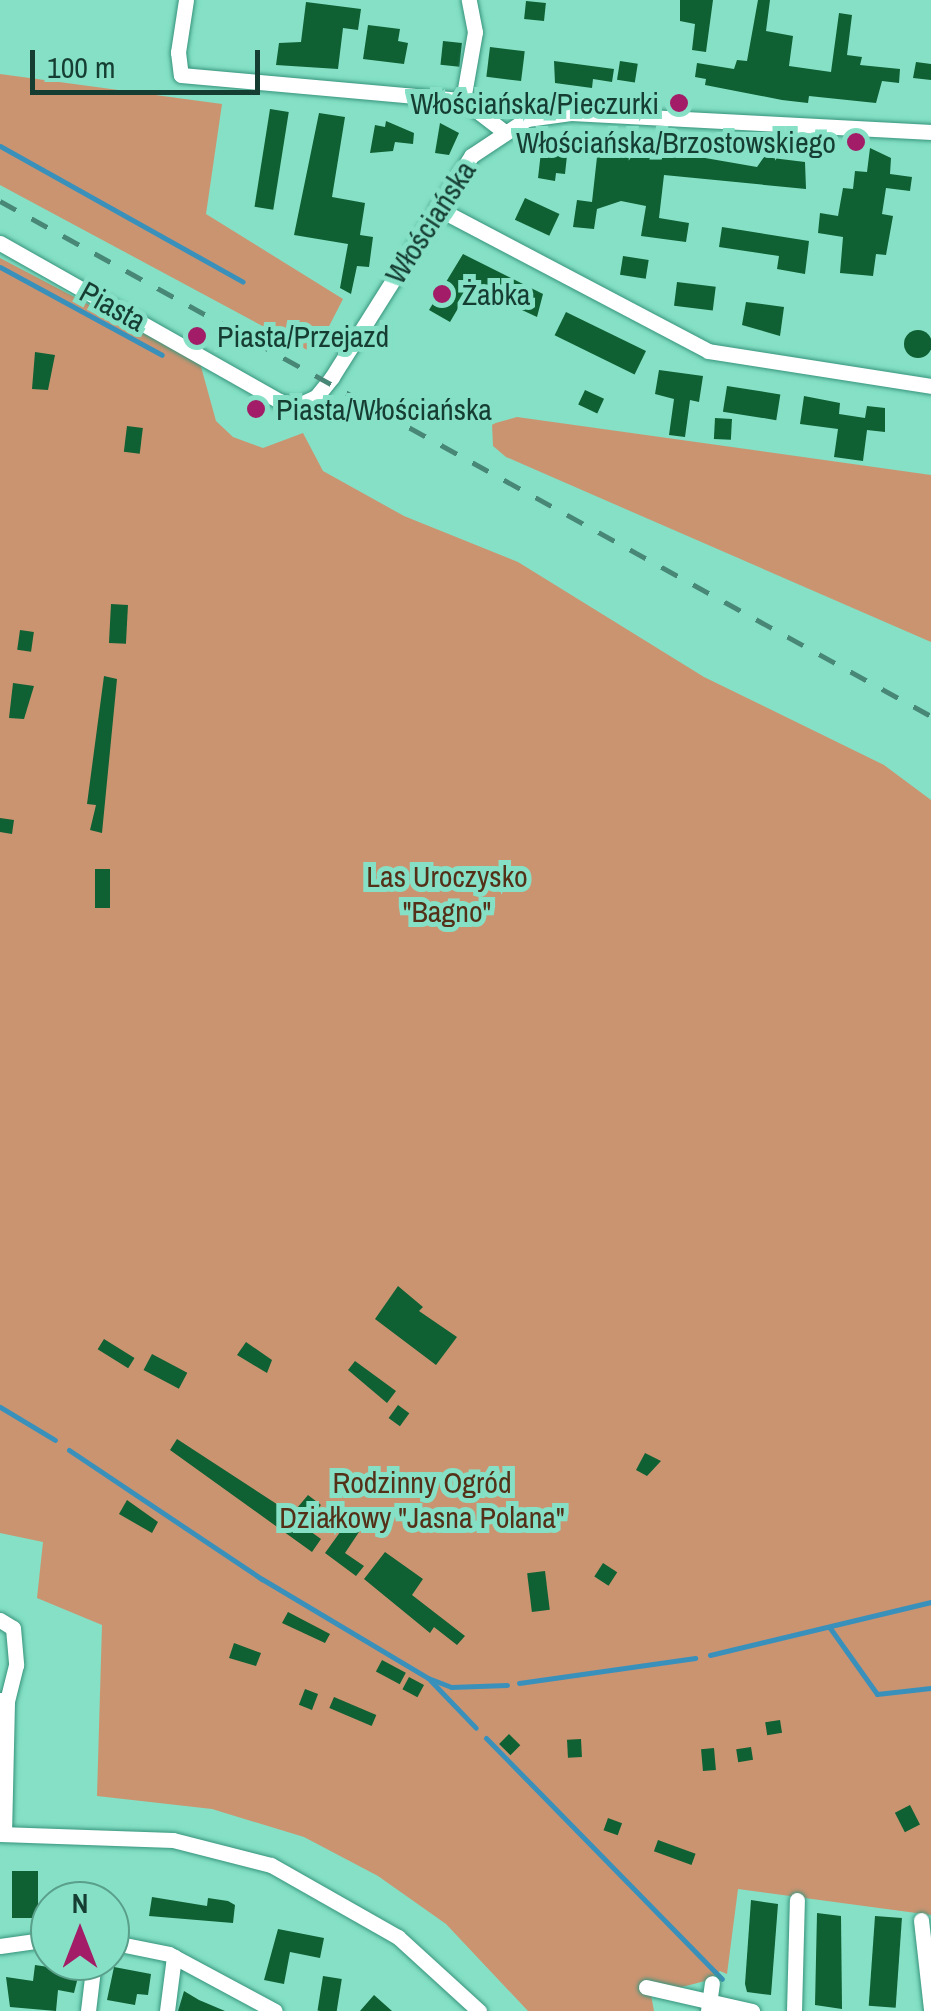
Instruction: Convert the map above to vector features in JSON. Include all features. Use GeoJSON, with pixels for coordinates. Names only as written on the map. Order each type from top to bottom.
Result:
{"type":"FeatureCollection","features":[{"type":"Feature","properties":{"kind":"street"},"geometry":{"type":"LineString","coordinates":[[186,0],[181,75],[463,100],[476,104],[502,130],[570,113],[931,132]]}},
{"type":"Feature","properties":{"kind":"street"},"geometry":{"type":"LineString","coordinates":[[463,100],[475,32],[469,0]]}},
{"type":"Feature","properties":{"kind":"street","name":"Włościańska"},"geometry":{"type":"LineString","coordinates":[[328,382],[437,208],[480,146],[502,130]]}},
{"type":"Feature","properties":{"kind":"street"},"geometry":{"type":"LineString","coordinates":[[437,208],[708,350],[931,386]]}},
{"type":"Feature","properties":{"kind":"street","name":"Piasta"},"geometry":{"type":"LineString","coordinates":[[0,242],[280,401],[308,402],[328,382]]}},
{"type":"Feature","properties":{"kind":"street"},"geometry":{"type":"LineString","coordinates":[[0,1620],[13,1628],[16,1665],[3,1700],[2,1834],[173,1840],[271,1865],[398,1936],[480,2011]]}},
{"type":"Feature","properties":{"kind":"street"},"geometry":{"type":"LineString","coordinates":[[794,2011],[797,1900]]}},
{"type":"Feature","properties":{"kind":"street"},"geometry":{"type":"LineString","coordinates":[[921,1920],[931,2008]]}},
{"type":"Feature","properties":{"kind":"street"},"geometry":{"type":"LineString","coordinates":[[0,1946],[30,1942]]}},
{"type":"Feature","properties":{"kind":"street"},"geometry":{"type":"LineString","coordinates":[[130,1946],[174,1956],[276,2011]]}},
{"type":"Feature","properties":{"kind":"street"},"geometry":{"type":"LineString","coordinates":[[166,2011],[174,1956]]}},
{"type":"Feature","properties":{"kind":"street"},"geometry":{"type":"LineString","coordinates":[[88,2011],[92,1981]]}},
{"type":"Feature","properties":{"kind":"street"},"geometry":{"type":"LineString","coordinates":[[712,1982],[714,2006]]}},
{"type":"Feature","properties":{"kind":"street"},"geometry":{"type":"LineString","coordinates":[[646,1987],[714,2006],[752,2011]]}},
{"type":"Feature","properties":{"kind":"street"},"geometry":{"type":"LineString","coordinates":[[665,2011],[670,1992]]}},
{"type":"Feature","properties":{"kind":"green space"},"geometry":{"type":"Polygon","coordinates":[[[0,74],[222,104],[206,214],[343,299],[323,338],[311,352],[0,185],[0,74]]]}},
{"type":"Feature","properties":{"kind":"green space"},"geometry":{"type":"Polygon","coordinates":[[[0,258],[200,363],[216,421],[233,437],[263,448],[303,433],[323,471],[404,516],[518,562],[704,677],[884,765],[931,800],[931,1915],[738,1889],[727,1974],[720,1971],[709,1980],[651,1995],[654,2011],[528,2011],[446,1924],[378,1876],[304,1837],[212,1809],[97,1796],[102,1625],[37,1598],[43,1542],[0,1533],[0,258]]]}},
{"type":"Feature","properties":{"kind":"green space"},"geometry":{"type":"Polygon","coordinates":[[[517,417],[931,475],[931,642],[506,457],[493,446],[492,424],[517,417]]]}},
{"type":"Feature","properties":{"kind":"building"},"geometry":{"type":"Polygon","coordinates":[[[680,0],[713,0],[706,52],[692,50],[695,24],[680,21],[680,0]]]}},
{"type":"Feature","properties":{"kind":"building"},"geometry":{"type":"Polygon","coordinates":[[[758,0],[770,0],[766,31],[793,36],[789,66],[831,72],[839,13],[852,15],[847,55],[862,57],[860,65],[900,69],[899,83],[882,81],[876,103],[809,96],[808,103],[705,85],[706,79],[695,77],[697,63],[734,69],[737,60],[747,61],[758,0]]]}},
{"type":"Feature","properties":{"kind":"building"},"geometry":{"type":"Polygon","coordinates":[[[526,1],[546,3],[544,21],[524,19],[526,1]]]}},
{"type":"Feature","properties":{"kind":"building"},"geometry":{"type":"Polygon","coordinates":[[[306,2],[361,9],[358,30],[343,28],[338,69],[276,65],[279,43],[301,42],[306,2]]]}},
{"type":"Feature","properties":{"kind":"building"},"geometry":{"type":"Polygon","coordinates":[[[368,25],[400,29],[398,41],[408,43],[404,64],[363,59],[368,25]]]}},
{"type":"Feature","properties":{"kind":"building"},"geometry":{"type":"Polygon","coordinates":[[[443,41],[462,43],[459,67],[440,65],[443,41]]]}},
{"type":"Feature","properties":{"kind":"building"},"geometry":{"type":"Polygon","coordinates":[[[490,47],[525,51],[521,81],[486,77],[490,47]]]}},
{"type":"Feature","properties":{"kind":"building"},"geometry":{"type":"Polygon","coordinates":[[[554,61],[614,69],[612,82],[593,79],[592,88],[555,83],[554,61]]]}},
{"type":"Feature","properties":{"kind":"building"},"geometry":{"type":"Polygon","coordinates":[[[620,61],[638,64],[635,83],[617,80],[620,61]]]}},
{"type":"Feature","properties":{"kind":"building"},"geometry":{"type":"Polygon","coordinates":[[[916,62],[931,64],[931,80],[913,78],[916,62]]]}},
{"type":"Feature","properties":{"kind":"building"},"geometry":{"type":"Polygon","coordinates":[[[270,109],[289,112],[273,210],[255,207],[270,109]]]}},
{"type":"Feature","properties":{"kind":"building"},"geometry":{"type":"Polygon","coordinates":[[[319,113],[345,117],[332,197],[365,203],[360,235],[373,237],[369,267],[357,266],[351,294],[340,288],[348,244],[294,235],[319,113]]]}},
{"type":"Feature","properties":{"kind":"building"},"geometry":{"type":"Polygon","coordinates":[[[386,121],[414,133],[413,144],[395,142],[393,151],[370,153],[375,125],[385,127],[386,121]]]}},
{"type":"Feature","properties":{"kind":"building"},"geometry":{"type":"Polygon","coordinates":[[[440,123],[459,133],[449,155],[435,153],[440,123]]]}},
{"type":"Feature","properties":{"kind":"building"},"geometry":{"type":"Polygon","coordinates":[[[623,135],[638,136],[636,146],[757,167],[764,157],[805,162],[806,189],[664,175],[659,218],[689,223],[686,242],[641,236],[646,206],[621,201],[597,209],[594,229],[573,227],[577,200],[592,202],[598,148],[621,150],[623,135]]]}},
{"type":"Feature","properties":{"kind":"building"},"geometry":{"type":"Polygon","coordinates":[[[542,143],[568,146],[565,174],[556,173],[555,181],[538,178],[542,143]]]}},
{"type":"Feature","properties":{"kind":"building"},"geometry":{"type":"Polygon","coordinates":[[[870,148],[891,158],[890,174],[912,177],[910,191],[886,188],[882,214],[893,216],[886,255],[876,254],[873,276],[840,273],[843,237],[818,233],[820,213],[838,216],[843,188],[853,189],[855,171],[867,172],[870,148]]]}},
{"type":"Feature","properties":{"kind":"building"},"geometry":{"type":"Polygon","coordinates":[[[525,198],[559,214],[549,236],[515,220],[525,198]]]}},
{"type":"Feature","properties":{"kind":"building"},"geometry":{"type":"Polygon","coordinates":[[[722,227],[809,241],[805,274],[777,269],[779,256],[719,247],[722,227]]]}},
{"type":"Feature","properties":{"kind":"building"},"geometry":{"type":"Polygon","coordinates":[[[463,254],[543,294],[537,317],[488,294],[483,302],[467,293],[450,322],[429,310],[463,254]]]}},
{"type":"Feature","properties":{"kind":"building"},"geometry":{"type":"Polygon","coordinates":[[[623,256],[649,260],[646,279],[620,275],[623,256]]]}},
{"type":"Feature","properties":{"kind":"building"},"geometry":{"type":"Polygon","coordinates":[[[677,282],[716,287],[713,311],[674,306],[677,282]]]}},
{"type":"Feature","properties":{"kind":"building"},"geometry":{"type":"Polygon","coordinates":[[[746,302],[784,307],[780,336],[742,325],[746,302]]]}},
{"type":"Feature","properties":{"kind":"building"},"geometry":{"type":"Polygon","coordinates":[[[566,312],[646,351],[635,374],[555,335],[566,312]]]}},
{"type":"Feature","properties":{"kind":"building"},"geometry":{"type":"Polygon","coordinates":[[[918,330],[928,334],[932,344],[928,354],[918,358],[908,354],[904,344],[908,334],[918,330]]]}},
{"type":"Feature","properties":{"kind":"building"},"geometry":{"type":"Polygon","coordinates":[[[35,352],[55,355],[48,390],[32,389],[35,352]]]}},
{"type":"Feature","properties":{"kind":"building"},"geometry":{"type":"Polygon","coordinates":[[[659,370],[703,376],[699,402],[690,400],[685,437],[669,435],[674,399],[655,394],[659,370]]]}},
{"type":"Feature","properties":{"kind":"building"},"geometry":{"type":"Polygon","coordinates":[[[727,386],[780,394],[776,420],[723,412],[727,386]]]}},
{"type":"Feature","properties":{"kind":"building"},"geometry":{"type":"Polygon","coordinates":[[[585,390],[604,399],[597,413],[578,405],[585,390]]]}},
{"type":"Feature","properties":{"kind":"building"},"geometry":{"type":"Polygon","coordinates":[[[804,396],[840,403],[839,414],[865,418],[867,406],[885,408],[885,432],[867,430],[863,461],[834,457],[838,429],[800,424],[804,396]]]}},
{"type":"Feature","properties":{"kind":"building"},"geometry":{"type":"Polygon","coordinates":[[[715,418],[732,419],[731,440],[714,439],[715,418]]]}},
{"type":"Feature","properties":{"kind":"building"},"geometry":{"type":"Polygon","coordinates":[[[127,426],[143,428],[140,454],[124,452],[127,426]]]}},
{"type":"Feature","properties":{"kind":"building"},"geometry":{"type":"Polygon","coordinates":[[[111,604],[128,605],[126,644],[109,643],[111,604]]]}},
{"type":"Feature","properties":{"kind":"building"},"geometry":{"type":"Polygon","coordinates":[[[20,630],[34,632],[31,652],[17,650],[20,630]]]}},
{"type":"Feature","properties":{"kind":"building"},"geometry":{"type":"Polygon","coordinates":[[[104,676],[117,679],[102,833],[90,830],[96,805],[87,804],[104,676]]]}},
{"type":"Feature","properties":{"kind":"building"},"geometry":{"type":"Polygon","coordinates":[[[13,683],[34,686],[24,719],[9,718],[13,683]]]}},
{"type":"Feature","properties":{"kind":"building"},"geometry":{"type":"Polygon","coordinates":[[[0,818],[14,820],[12,834],[0,832],[0,818]]]}},
{"type":"Feature","properties":{"kind":"building"},"geometry":{"type":"Polygon","coordinates":[[[95,869],[110,869],[110,908],[95,908],[95,869]]]}},
{"type":"Feature","properties":{"kind":"building"},"geometry":{"type":"Polygon","coordinates":[[[398,1286],[423,1307],[419,1311],[457,1337],[436,1365],[375,1319],[398,1286]]]}},
{"type":"Feature","properties":{"kind":"building"},"geometry":{"type":"Polygon","coordinates":[[[104,1339],[135,1358],[128,1368],[98,1349],[104,1339]]]}},
{"type":"Feature","properties":{"kind":"building"},"geometry":{"type":"Polygon","coordinates":[[[246,1342],[272,1360],[267,1373],[237,1355],[246,1342]]]}},
{"type":"Feature","properties":{"kind":"building"},"geometry":{"type":"Polygon","coordinates":[[[152,1354],[187,1373],[179,1389],[144,1370],[152,1354]]]}},
{"type":"Feature","properties":{"kind":"building"},"geometry":{"type":"Polygon","coordinates":[[[355,1361],[396,1391],[387,1403],[348,1370],[355,1361]]]}},
{"type":"Feature","properties":{"kind":"building"},"geometry":{"type":"Polygon","coordinates":[[[398,1405],[409,1413],[400,1426],[389,1418],[398,1405]]]}},
{"type":"Feature","properties":{"kind":"building"},"geometry":{"type":"Polygon","coordinates":[[[177,1439],[292,1514],[308,1495],[321,1505],[303,1526],[321,1539],[312,1552],[170,1450],[177,1439]]]}},
{"type":"Feature","properties":{"kind":"building"},"geometry":{"type":"Polygon","coordinates":[[[645,1453],[661,1461],[647,1476],[636,1470],[645,1453]]]}},
{"type":"Feature","properties":{"kind":"building"},"geometry":{"type":"Polygon","coordinates":[[[127,1500],[158,1522],[152,1533],[119,1514],[127,1500]]]}},
{"type":"Feature","properties":{"kind":"building"},"geometry":{"type":"Polygon","coordinates":[[[351,1517],[363,1526],[345,1553],[364,1566],[356,1576],[325,1553],[351,1517]]]}},
{"type":"Feature","properties":{"kind":"building"},"geometry":{"type":"Polygon","coordinates":[[[385,1552],[423,1579],[412,1595],[465,1636],[457,1645],[434,1627],[430,1633],[364,1579],[385,1552]]]}},
{"type":"Feature","properties":{"kind":"building"},"geometry":{"type":"Polygon","coordinates":[[[603,1563],[617,1572],[609,1586],[594,1576],[603,1563]]]}},
{"type":"Feature","properties":{"kind":"building"},"geometry":{"type":"Polygon","coordinates":[[[545,1571],[550,1610],[532,1612],[527,1573],[545,1571]]]}},
{"type":"Feature","properties":{"kind":"building"},"geometry":{"type":"Polygon","coordinates":[[[288,1612],[330,1634],[325,1643],[282,1623],[288,1612]]]}},
{"type":"Feature","properties":{"kind":"building"},"geometry":{"type":"Polygon","coordinates":[[[234,1643],[261,1653],[256,1666],[229,1658],[234,1643]]]}},
{"type":"Feature","properties":{"kind":"building"},"geometry":{"type":"Polygon","coordinates":[[[382,1660],[406,1673],[400,1684],[376,1671],[382,1660]]]}},
{"type":"Feature","properties":{"kind":"building"},"geometry":{"type":"Polygon","coordinates":[[[409,1677],[424,1685],[417,1697],[402,1689],[409,1677]]]}},
{"type":"Feature","properties":{"kind":"building"},"geometry":{"type":"Polygon","coordinates":[[[305,1689],[318,1694],[312,1710],[299,1705],[305,1689]]]}},
{"type":"Feature","properties":{"kind":"building"},"geometry":{"type":"Polygon","coordinates":[[[334,1697],[376,1715],[372,1726],[329,1708],[334,1697]]]}},
{"type":"Feature","properties":{"kind":"building"},"geometry":{"type":"Polygon","coordinates":[[[780,1720],[782,1733],[767,1735],[765,1722],[780,1720]]]}},
{"type":"Feature","properties":{"kind":"building"},"geometry":{"type":"Polygon","coordinates":[[[509,1734],[520,1745],[510,1755],[499,1744],[509,1734]]]}},
{"type":"Feature","properties":{"kind":"building"},"geometry":{"type":"Polygon","coordinates":[[[581,1739],[582,1757],[568,1758],[567,1740],[581,1739]]]}},
{"type":"Feature","properties":{"kind":"building"},"geometry":{"type":"Polygon","coordinates":[[[751,1747],[753,1760],[738,1762],[736,1749],[751,1747]]]}},
{"type":"Feature","properties":{"kind":"building"},"geometry":{"type":"Polygon","coordinates":[[[714,1748],[716,1770],[703,1771],[701,1749],[714,1748]]]}},
{"type":"Feature","properties":{"kind":"building"},"geometry":{"type":"Polygon","coordinates":[[[910,1805],[920,1825],[905,1832],[895,1813],[910,1805]]]}},
{"type":"Feature","properties":{"kind":"building"},"geometry":{"type":"Polygon","coordinates":[[[608,1818],[622,1823],[618,1835],[604,1830],[608,1818]]]}},
{"type":"Feature","properties":{"kind":"building"},"geometry":{"type":"Polygon","coordinates":[[[658,1840],[696,1854],[691,1865],[654,1851],[658,1840]]]}},
{"type":"Feature","properties":{"kind":"building"},"geometry":{"type":"Polygon","coordinates":[[[12,1871],[38,1871],[38,1881],[30,1881],[30,1918],[12,1918],[12,1871]]]}},
{"type":"Feature","properties":{"kind":"building"},"geometry":{"type":"Polygon","coordinates":[[[152,1897],[207,1906],[208,1898],[228,1901],[235,1905],[233,1923],[149,1916],[152,1897]]]}},
{"type":"Feature","properties":{"kind":"building"},"geometry":{"type":"Polygon","coordinates":[[[751,1900],[778,1904],[771,1995],[747,1992],[745,1984],[751,1900]]]}},
{"type":"Feature","properties":{"kind":"building"},"geometry":{"type":"Polygon","coordinates":[[[817,1913],[841,1916],[842,2009],[815,2005],[817,1913]]]}},
{"type":"Feature","properties":{"kind":"building"},"geometry":{"type":"Polygon","coordinates":[[[875,1916],[902,1918],[896,2008],[869,2006],[875,1916]]]}},
{"type":"Feature","properties":{"kind":"building"},"geometry":{"type":"Polygon","coordinates":[[[278,1929],[324,1938],[320,1958],[290,1952],[284,1984],[264,1980],[278,1929]]]}},
{"type":"Feature","properties":{"kind":"building"},"geometry":{"type":"Polygon","coordinates":[[[130,1970],[151,1974],[148,1995],[137,1994],[135,2005],[107,2000],[111,1981],[130,1981],[130,1970]]]}},
{"type":"Feature","properties":{"kind":"building"},"geometry":{"type":"Polygon","coordinates":[[[323,1976],[342,1979],[337,2011],[318,2011],[323,1976]]]}},
{"type":"Feature","properties":{"kind":"building"},"geometry":{"type":"Polygon","coordinates":[[[6,1977],[77,1981],[74,1993],[58,1990],[56,2011],[10,2007],[6,1977]]]}},
{"type":"Feature","properties":{"kind":"building"},"geometry":{"type":"Polygon","coordinates":[[[184,1991],[199,2000],[225,2011],[178,2011],[184,1991]]]}},
{"type":"Feature","properties":{"kind":"building"},"geometry":{"type":"Polygon","coordinates":[[[374,1995],[392,2011],[360,2011],[374,1995]]]}},
{"type":"Feature","properties":{"kind":"waterway"},"geometry":{"type":"LineString","coordinates":[[0,146],[243,282]]}},
{"type":"Feature","properties":{"kind":"waterway"},"geometry":{"type":"LineString","coordinates":[[0,267],[162,355]]}},
{"type":"Feature","properties":{"kind":"waterway"},"geometry":{"type":"LineString","coordinates":[[0,1407],[55,1440]]}},
{"type":"Feature","properties":{"kind":"waterway"},"geometry":{"type":"LineString","coordinates":[[69,1450],[262,1579],[428,1678],[451,1687],[507,1685]]}},
{"type":"Feature","properties":{"kind":"waterway"},"geometry":{"type":"LineString","coordinates":[[710,1655],[931,1602]]}},
{"type":"Feature","properties":{"kind":"waterway"},"geometry":{"type":"LineString","coordinates":[[830,1628],[877,1694],[931,1688]]}},
{"type":"Feature","properties":{"kind":"waterway"},"geometry":{"type":"LineString","coordinates":[[519,1683],[695,1658]]}},
{"type":"Feature","properties":{"kind":"waterway"},"geometry":{"type":"LineString","coordinates":[[430,1680],[476,1728]]}},
{"type":"Feature","properties":{"kind":"waterway"},"geometry":{"type":"LineString","coordinates":[[486,1738],[722,1979]]}},
{"type":"Feature","properties":{"kind":"railway"},"geometry":{"type":"LineString","coordinates":[[0,201],[931,716]]}},
{"type":"Feature","properties":{"kind":"place","name":"Włościańska/Pieczurki"},"geometry":{"type":"Point","coordinates":[679,103]}},
{"type":"Feature","properties":{"kind":"place","name":"Włościańska/Brzostowskiego"},"geometry":{"type":"Point","coordinates":[856,142]}},
{"type":"Feature","properties":{"kind":"place","name":"Żabka"},"geometry":{"type":"Point","coordinates":[442,294]}},
{"type":"Feature","properties":{"kind":"place","name":"Piasta/Przejazd"},"geometry":{"type":"Point","coordinates":[197,336]}},
{"type":"Feature","properties":{"kind":"place","name":"Piasta/Włościańska"},"geometry":{"type":"Point","coordinates":[256,409]}},
{"type":"Feature","properties":{"kind":"park label","name":"Las Uroczysko \"Bagno\""},"geometry":{"type":"Point","coordinates":[447,893]}},
{"type":"Feature","properties":{"kind":"park label","name":"Rodzinny Ogród Działkowy \"Jasna Polana\""},"geometry":{"type":"Point","coordinates":[422,1499]}}]}
